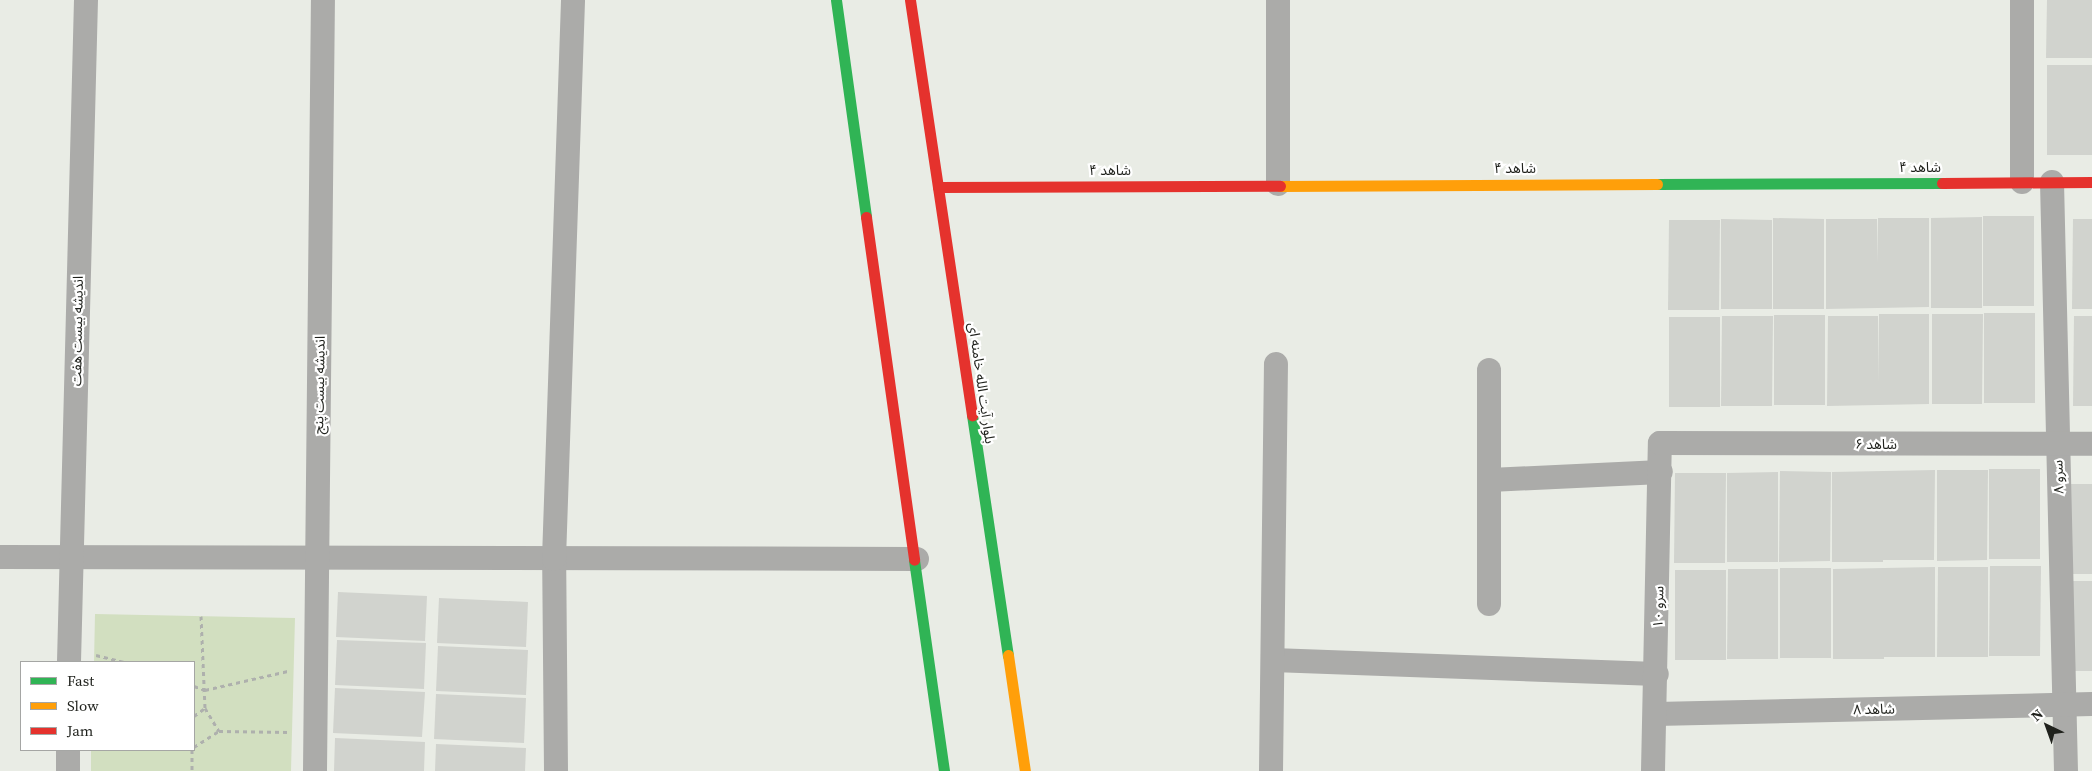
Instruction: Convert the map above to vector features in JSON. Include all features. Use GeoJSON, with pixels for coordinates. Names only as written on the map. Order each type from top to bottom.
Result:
{"type":"FeatureCollection","features":[{"type":"Feature","properties":{"kind":"street","name":"اندیشه بیست هفت"},"geometry":{"type":"LineString","coordinates":[[69,661],[86,0]]}},
{"type":"Feature","properties":{"kind":"street","name":"اندیشه بیست پنج"},"geometry":{"type":"LineString","coordinates":[[314,771],[323,0]]}},
{"type":"Feature","properties":{"kind":"street"},"geometry":{"type":"LineString","coordinates":[[556,771],[554,559],[574,0]]}},
{"type":"Feature","properties":{"kind":"street"},"geometry":{"type":"LineString","coordinates":[[836,0],[917,558],[944,771]]}},
{"type":"Feature","properties":{"kind":"street","name":"بلوار آیت الله خامنه ای"},"geometry":{"type":"LineString","coordinates":[[910,0],[1025,771]]}},
{"type":"Feature","properties":{"kind":"street"},"geometry":{"type":"LineString","coordinates":[[1278,0],[1278,184]]}},
{"type":"Feature","properties":{"kind":"street"},"geometry":{"type":"LineString","coordinates":[[2022,0],[2022,182]]}},
{"type":"Feature","properties":{"kind":"street","name":"سرو ۸"},"geometry":{"type":"LineString","coordinates":[[2052,182],[2066,771]]}},
{"type":"Feature","properties":{"kind":"street","name":"شاهد ۴"},"geometry":{"type":"LineString","coordinates":[[938,186],[2092,182]]}},
{"type":"Feature","properties":{"kind":"street"},"geometry":{"type":"LineString","coordinates":[[1271,771],[1276,364]]}},
{"type":"Feature","properties":{"kind":"street"},"geometry":{"type":"LineString","coordinates":[[1489,370],[1489,604]]}},
{"type":"Feature","properties":{"kind":"street","name":"شاهد ۶"},"geometry":{"type":"LineString","coordinates":[[1660,443],[2092,444]]}},
{"type":"Feature","properties":{"kind":"street","name":"سرو ۱۰"},"geometry":{"type":"LineString","coordinates":[[1653,771],[1657,674],[1660,443]]}},
{"type":"Feature","properties":{"kind":"street"},"geometry":{"type":"LineString","coordinates":[[1490,480],[1661,472]]}},
{"type":"Feature","properties":{"kind":"street"},"geometry":{"type":"LineString","coordinates":[[0,557],[917,558]]}},
{"type":"Feature","properties":{"kind":"street"},"geometry":{"type":"LineString","coordinates":[[1273,660],[1657,674]]}},
{"type":"Feature","properties":{"kind":"street","name":"شاهد ۸"},"geometry":{"type":"LineString","coordinates":[[1656,714],[2092,704]]}},
{"type":"Feature","properties":{"kind":"street"},"geometry":{"type":"LineString","coordinates":[[68,751],[68,771]]}},
{"type":"Feature","properties":{"kind":"path"},"geometry":{"type":"LineString","coordinates":[[201,616],[206,708],[219,731]]}},
{"type":"Feature","properties":{"kind":"path"},"geometry":{"type":"LineString","coordinates":[[195,686],[204,690],[294,670],[316,670]]}},
{"type":"Feature","properties":{"kind":"path"},"geometry":{"type":"LineString","coordinates":[[195,715],[206,708]]}},
{"type":"Feature","properties":{"kind":"path"},"geometry":{"type":"LineString","coordinates":[[195,747],[219,731],[315,730]]}},
{"type":"Feature","properties":{"kind":"path"},"geometry":{"type":"LineString","coordinates":[[192,771],[193,751]]}},
{"type":"Feature","properties":{"kind":"green space"},"geometry":{"type":"Polygon","coordinates":[[[95,614],[295,618],[291,771],[91,771],[91,751],[195,751],[195,661],[94,661],[95,614]]]}},
{"type":"Feature","properties":{"kind":"building"},"geometry":{"type":"Polygon","coordinates":[[[2047,0],[2092,0],[2092,58],[2046,58],[2047,0]]]}},
{"type":"Feature","properties":{"kind":"building"},"geometry":{"type":"Polygon","coordinates":[[[2047,65],[2092,65],[2092,155],[2047,155],[2047,65]]]}},
{"type":"Feature","properties":{"kind":"building"},"geometry":{"type":"Polygon","coordinates":[[[1983,216],[2034,216],[2034,306],[1983,306],[1983,216]]]}},
{"type":"Feature","properties":{"kind":"building"},"geometry":{"type":"Polygon","coordinates":[[[1982,217],[1982,308],[1931,308],[1931,218],[1982,217]]]}},
{"type":"Feature","properties":{"kind":"building"},"geometry":{"type":"Polygon","coordinates":[[[1773,218],[1824,219],[1824,309],[1773,309],[1773,218]]]}},
{"type":"Feature","properties":{"kind":"building"},"geometry":{"type":"Polygon","coordinates":[[[1878,218],[1929,218],[1929,307],[1826,309],[1826,219],[1877,219],[1878,263],[1878,218]]]}},
{"type":"Feature","properties":{"kind":"building"},"geometry":{"type":"Polygon","coordinates":[[[1721,219],[1772,220],[1772,309],[1721,309],[1721,219]]]}},
{"type":"Feature","properties":{"kind":"building"},"geometry":{"type":"Polygon","coordinates":[[[2073,219],[2092,219],[2092,309],[2072,309],[2073,219]]]}},
{"type":"Feature","properties":{"kind":"building"},"geometry":{"type":"Polygon","coordinates":[[[1669,220],[1720,220],[1719,310],[1668,310],[1669,220]]]}},
{"type":"Feature","properties":{"kind":"building"},"geometry":{"type":"Polygon","coordinates":[[[1984,313],[2035,313],[2035,403],[1984,403],[1984,313]]]}},
{"type":"Feature","properties":{"kind":"building"},"geometry":{"type":"Polygon","coordinates":[[[1879,314],[1929,314],[1929,404],[1827,406],[1828,316],[1878,316],[1879,383],[1879,314]]]}},
{"type":"Feature","properties":{"kind":"building"},"geometry":{"type":"Polygon","coordinates":[[[1932,314],[1983,314],[1982,404],[1932,404],[1932,314]]]}},
{"type":"Feature","properties":{"kind":"building"},"geometry":{"type":"Polygon","coordinates":[[[1774,315],[1825,315],[1825,405],[1774,405],[1774,315]]]}},
{"type":"Feature","properties":{"kind":"building"},"geometry":{"type":"Polygon","coordinates":[[[1722,316],[1773,316],[1772,406],[1721,406],[1722,316]]]}},
{"type":"Feature","properties":{"kind":"building"},"geometry":{"type":"Polygon","coordinates":[[[2074,316],[2092,316],[2092,406],[2073,406],[2074,316]]]}},
{"type":"Feature","properties":{"kind":"building"},"geometry":{"type":"Polygon","coordinates":[[[1669,317],[1720,317],[1720,407],[1669,407],[1669,317]]]}},
{"type":"Feature","properties":{"kind":"building"},"geometry":{"type":"Polygon","coordinates":[[[1989,469],[2040,469],[2040,559],[1989,559],[1989,469]]]}},
{"type":"Feature","properties":{"kind":"building"},"geometry":{"type":"Polygon","coordinates":[[[1935,470],[1934,560],[1883,560],[1883,562],[1832,562],[1832,472],[1935,470]]]}},
{"type":"Feature","properties":{"kind":"building"},"geometry":{"type":"Polygon","coordinates":[[[1937,470],[1988,470],[1987,560],[1937,561],[1937,470]]]}},
{"type":"Feature","properties":{"kind":"building"},"geometry":{"type":"Polygon","coordinates":[[[1780,471],[1831,472],[1830,561],[1779,562],[1780,471]]]}},
{"type":"Feature","properties":{"kind":"building"},"geometry":{"type":"Polygon","coordinates":[[[1778,472],[1778,562],[1727,562],[1727,473],[1778,472]]]}},
{"type":"Feature","properties":{"kind":"building"},"geometry":{"type":"Polygon","coordinates":[[[1675,473],[1726,473],[1725,563],[1674,563],[1675,473]]]}},
{"type":"Feature","properties":{"kind":"building"},"geometry":{"type":"Polygon","coordinates":[[[2070,484],[2092,484],[2092,574],[2069,574],[2070,484]]]}},
{"type":"Feature","properties":{"kind":"building"},"geometry":{"type":"Polygon","coordinates":[[[1990,566],[2041,566],[2040,656],[1989,656],[1990,566]]]}},
{"type":"Feature","properties":{"kind":"building"},"geometry":{"type":"Polygon","coordinates":[[[1935,567],[1935,657],[1884,657],[1884,659],[1833,659],[1833,569],[1935,567]]]}},
{"type":"Feature","properties":{"kind":"building"},"geometry":{"type":"Polygon","coordinates":[[[1938,567],[1988,567],[1988,657],[1937,657],[1938,567]]]}},
{"type":"Feature","properties":{"kind":"building"},"geometry":{"type":"Polygon","coordinates":[[[1780,568],[1831,568],[1831,658],[1780,658],[1780,568]]]}},
{"type":"Feature","properties":{"kind":"building"},"geometry":{"type":"Polygon","coordinates":[[[1728,569],[1778,569],[1778,659],[1727,659],[1728,569]]]}},
{"type":"Feature","properties":{"kind":"building"},"geometry":{"type":"Polygon","coordinates":[[[1675,570],[1726,570],[1726,660],[1675,660],[1675,570]]]}},
{"type":"Feature","properties":{"kind":"building"},"geometry":{"type":"Polygon","coordinates":[[[2070,581],[2092,581],[2092,671],[2070,671],[2070,581]]]}},
{"type":"Feature","properties":{"kind":"building"},"geometry":{"type":"Polygon","coordinates":[[[338,592],[427,596],[425,641],[336,637],[338,592]]]}},
{"type":"Feature","properties":{"kind":"building"},"geometry":{"type":"Polygon","coordinates":[[[439,598],[528,602],[526,647],[437,643],[439,598]]]}},
{"type":"Feature","properties":{"kind":"building"},"geometry":{"type":"Polygon","coordinates":[[[337,640],[426,643],[424,689],[335,685],[337,640]]]}},
{"type":"Feature","properties":{"kind":"building"},"geometry":{"type":"Polygon","coordinates":[[[438,646],[528,650],[526,695],[436,691],[438,646]]]}},
{"type":"Feature","properties":{"kind":"building"},"geometry":{"type":"Polygon","coordinates":[[[335,688],[425,692],[422,737],[333,733],[335,688]]]}},
{"type":"Feature","properties":{"kind":"building"},"geometry":{"type":"Polygon","coordinates":[[[436,694],[526,698],[524,743],[434,739],[436,694]]]}},
{"type":"Feature","properties":{"kind":"building"},"geometry":{"type":"Polygon","coordinates":[[[335,738],[425,742],[424,771],[334,771],[335,738]]]}},
{"type":"Feature","properties":{"kind":"building"},"geometry":{"type":"Polygon","coordinates":[[[436,744],[526,748],[525,771],[435,771],[436,744]]]}},
{"type":"Feature","properties":{"kind":"traffic: fast"},"geometry":{"type":"LineString","coordinates":[[836,0],[866,217]]}},
{"type":"Feature","properties":{"kind":"traffic: fast"},"geometry":{"type":"LineString","coordinates":[[1657,184],[1942,183]]}},
{"type":"Feature","properties":{"kind":"traffic: fast"},"geometry":{"type":"LineString","coordinates":[[972,415],[1008,655]]}},
{"type":"Feature","properties":{"kind":"traffic: fast"},"geometry":{"type":"LineString","coordinates":[[914,560],[944,771]]}},
{"type":"Feature","properties":{"kind":"traffic: slow"},"geometry":{"type":"LineString","coordinates":[[1280,186],[1657,184]]}},
{"type":"Feature","properties":{"kind":"traffic: slow"},"geometry":{"type":"LineString","coordinates":[[1008,655],[1025,771]]}},
{"type":"Feature","properties":{"kind":"traffic: jam"},"geometry":{"type":"LineString","coordinates":[[910,0],[972,415]]}},
{"type":"Feature","properties":{"kind":"traffic: jam"},"geometry":{"type":"LineString","coordinates":[[1942,183],[2092,182]]}},
{"type":"Feature","properties":{"kind":"traffic: jam"},"geometry":{"type":"LineString","coordinates":[[938,187],[1280,186]]}},
{"type":"Feature","properties":{"kind":"traffic: jam"},"geometry":{"type":"LineString","coordinates":[[866,217],[914,560]]}}]}
